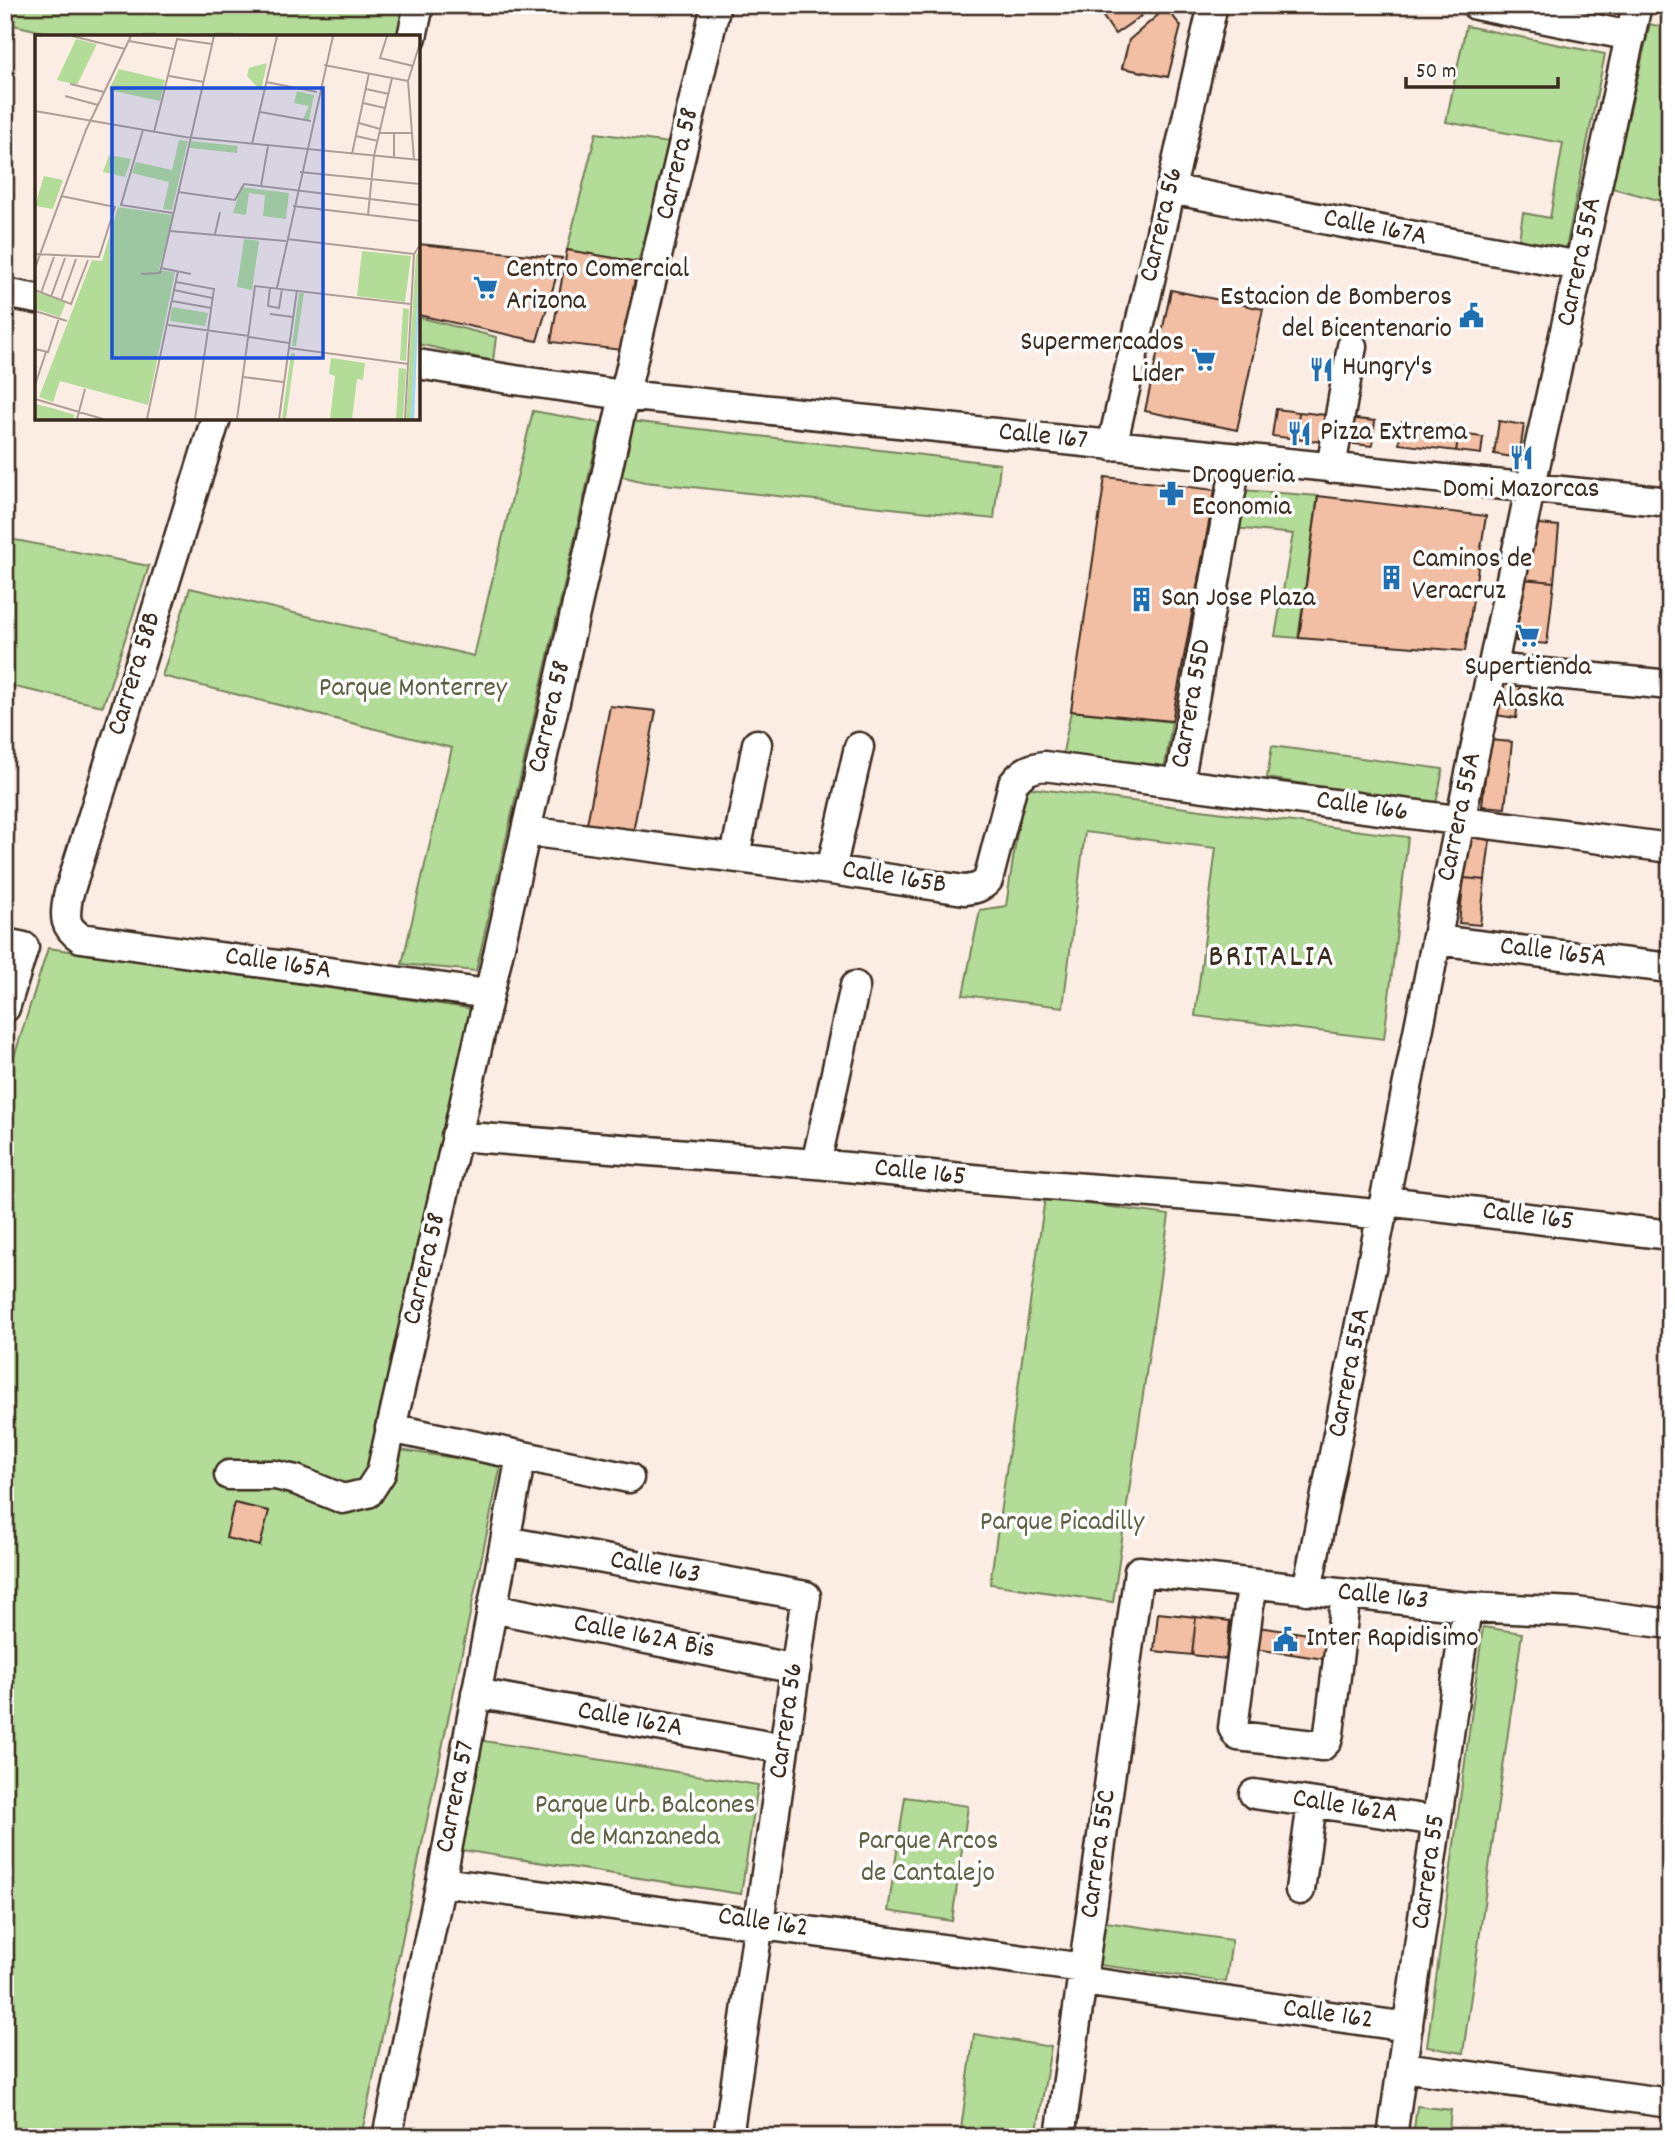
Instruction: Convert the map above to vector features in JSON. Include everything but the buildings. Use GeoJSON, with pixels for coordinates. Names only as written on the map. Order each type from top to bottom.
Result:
{"type":"FeatureCollection","features":[{"type":"Feature","properties":{"kind":"street"},"geometry":{"type":"LineString","coordinates":[[412,35],[419,5]]}},
{"type":"Feature","properties":{"kind":"street","name":"Carrera 58"},"geometry":{"type":"LineString","coordinates":[[229,1475],[275,1475],[296,1480],[342,1499],[368,1493],[381,1473],[624,395],[716,5]]}},
{"type":"Feature","properties":{"kind":"street","name":"Carrera 56"},"geometry":{"type":"LineString","coordinates":[[1112,446],[1213,5]]}},
{"type":"Feature","properties":{"kind":"street"},"geometry":{"type":"LineString","coordinates":[[1476,5],[1631,36]]}},
{"type":"Feature","properties":{"kind":"street","name":"Carrera 55A"},"geometry":{"type":"LineString","coordinates":[[1307,1590],[1460,821],[1637,5]]}},
{"type":"Feature","properties":{"kind":"street","name":"Calle 167A"},"geometry":{"type":"LineString","coordinates":[[1171,189],[1372,229],[1580,266]]}},
{"type":"Feature","properties":{"kind":"street"},"geometry":{"type":"LineString","coordinates":[[5,293],[35,299]]}},
{"type":"Feature","properties":{"kind":"street"},"geometry":{"type":"LineString","coordinates":[[1331,468],[1352,346]]}},
{"type":"Feature","properties":{"kind":"street","name":"Calle 167"},"geometry":{"type":"LineString","coordinates":[[420,364],[624,395],[1670,502]]}},
{"type":"Feature","properties":{"kind":"street","name":"Carrera 58B"},"geometry":{"type":"LineString","coordinates":[[69,930],[65,915],[68,896],[215,420]]}},
{"type":"Feature","properties":{"kind":"street","name":"Carrera 55D"},"geometry":{"type":"LineString","coordinates":[[1180,784],[1237,458]]}},
{"type":"Feature","properties":{"kind":"street"},"geometry":{"type":"LineString","coordinates":[[1492,668],[1670,685]]}},
{"type":"Feature","properties":{"kind":"street"},"geometry":{"type":"LineString","coordinates":[[734,857],[757,744]]}},
{"type":"Feature","properties":{"kind":"street"},"geometry":{"type":"LineString","coordinates":[[831,870],[859,747]]}},
{"type":"Feature","properties":{"kind":"street","name":"Calle 165B"},"geometry":{"type":"LineString","coordinates":[[526,831],[964,890],[983,886],[988,880],[1013,784],[1021,774],[1031,768],[1044,766],[1180,784]]}},
{"type":"Feature","properties":{"kind":"street","name":"Calle 166"},"geometry":{"type":"LineString","coordinates":[[1180,784],[1670,848]]}},
{"type":"Feature","properties":{"kind":"street","name":"Calle 165A"},"geometry":{"type":"LineString","coordinates":[[69,930],[81,938],[488,994]]}},
{"type":"Feature","properties":{"kind":"street","name":"Calle 165A"},"geometry":{"type":"LineString","coordinates":[[1436,940],[1670,968]]}},
{"type":"Feature","properties":{"kind":"street"},"geometry":{"type":"LineString","coordinates":[[5,1007],[15,945]]}},
{"type":"Feature","properties":{"kind":"street"},"geometry":{"type":"LineString","coordinates":[[816,1164],[855,986]]}},
{"type":"Feature","properties":{"kind":"street","name":"Calle 165"},"geometry":{"type":"LineString","coordinates":[[456,1136],[816,1164],[1037,1185],[1384,1208],[1670,1235]]}},
{"type":"Feature","properties":{"kind":"street"},"geometry":{"type":"LineString","coordinates":[[390,1429],[629,1478]]}},
{"type":"Feature","properties":{"kind":"street","name":"Carrera 57"},"geometry":{"type":"LineString","coordinates":[[387,2137],[441,1882],[521,1455]]}},
{"type":"Feature","properties":{"kind":"street","name":"Calle 163"},"geometry":{"type":"LineString","coordinates":[[505,1541],[806,1596]]}},
{"type":"Feature","properties":{"kind":"street","name":"Calle 163"},"geometry":{"type":"LineString","coordinates":[[1139,1572],[1467,1607],[1588,1613],[1670,1623]]}},
{"type":"Feature","properties":{"kind":"street","name":"Carrera 55C"},"geometry":{"type":"LineString","coordinates":[[1060,2137],[1139,1572]]}},
{"type":"Feature","properties":{"kind":"street"},"geometry":{"type":"LineString","coordinates":[[1254,1584],[1233,1728],[1238,1736],[1321,1746],[1327,1741],[1329,1733],[1346,1594]]}},
{"type":"Feature","properties":{"kind":"street","name":"Carrera 56"},"geometry":{"type":"LineString","coordinates":[[728,2137],[806,1596]]}},
{"type":"Feature","properties":{"kind":"street","name":"Carrera 55"},"geometry":{"type":"LineString","coordinates":[[1392,2137],[1467,1607]]}},
{"type":"Feature","properties":{"kind":"street","name":"Calle 162A Bis"},"geometry":{"type":"LineString","coordinates":[[492,1608],[796,1669]]}},
{"type":"Feature","properties":{"kind":"street","name":"Calle 162A"},"geometry":{"type":"LineString","coordinates":[[476,1693],[784,1749]]}},
{"type":"Feature","properties":{"kind":"street","name":"Calle 162A"},"geometry":{"type":"LineString","coordinates":[[1254,1794],[1437,1821]]}},
{"type":"Feature","properties":{"kind":"street"},"geometry":{"type":"LineString","coordinates":[[1300,1889],[1312,1803]]}},
{"type":"Feature","properties":{"kind":"street","name":"Calle 162"},"geometry":{"type":"LineString","coordinates":[[441,1882],[759,1924],[1408,2027]]}},
{"type":"Feature","properties":{"kind":"street"},"geometry":{"type":"LineString","coordinates":[[1402,2067],[1670,2103]]}},
{"type":"Feature","properties":{"kind":"green space"},"geometry":{"type":"Polygon","coordinates":[[[5,5],[406,5],[398,35],[56,35],[5,23],[5,5]]]}},
{"type":"Feature","properties":{"kind":"green space"},"geometry":{"type":"Polygon","coordinates":[[[1650,24],[1670,29],[1670,203],[1612,188],[1650,24]]]}},
{"type":"Feature","properties":{"kind":"green space"},"geometry":{"type":"Polygon","coordinates":[[[1466,26],[1605,54],[1565,253],[1518,246],[1523,213],[1550,218],[1563,143],[1446,122],[1466,26]]]}},
{"type":"Feature","properties":{"kind":"green space"},"geometry":{"type":"Polygon","coordinates":[[[596,133],[670,143],[638,262],[567,250],[596,133]]]}},
{"type":"Feature","properties":{"kind":"green space"},"geometry":{"type":"Polygon","coordinates":[[[420,318],[496,337],[493,361],[420,344],[420,318]]]}},
{"type":"Feature","properties":{"kind":"green space","name":"Parque Monterrey"},"geometry":{"type":"Polygon","coordinates":[[[533,411],[601,423],[476,971],[402,964],[452,748],[162,676],[190,588],[474,656],[533,411]]]}},
{"type":"Feature","properties":{"kind":"green space"},"geometry":{"type":"Polygon","coordinates":[[[630,421],[1000,464],[994,519],[645,482],[620,476],[630,421]]]}},
{"type":"Feature","properties":{"kind":"green space"},"geometry":{"type":"Polygon","coordinates":[[[1242,490],[1318,496],[1298,638],[1275,636],[1293,534],[1235,528],[1242,490]]]}},
{"type":"Feature","properties":{"kind":"green space"},"geometry":{"type":"Polygon","coordinates":[[[5,538],[149,566],[103,706],[5,685],[5,538]]]}},
{"type":"Feature","properties":{"kind":"green space"},"geometry":{"type":"Polygon","coordinates":[[[1071,711],[1172,722],[1164,771],[1062,758],[1071,711]]]}},
{"type":"Feature","properties":{"kind":"green space"},"geometry":{"type":"Polygon","coordinates":[[[1272,746],[1443,769],[1436,804],[1267,778],[1272,746]]]}},
{"type":"Feature","properties":{"kind":"green space"},"geometry":{"type":"Polygon","coordinates":[[[1024,787],[1408,837],[1384,1039],[1195,1016],[1216,848],[1085,832],[1063,1007],[963,995],[980,910],[1006,906],[1024,787]]]}},
{"type":"Feature","properties":{"kind":"green space"},"geometry":{"type":"Polygon","coordinates":[[[48,948],[481,1010],[373,1446],[501,1465],[361,2137],[5,2137],[5,1086],[48,948]]]}},
{"type":"Feature","properties":{"kind":"green space","name":"Parque Picadilly"},"geometry":{"type":"Polygon","coordinates":[[[1045,1198],[1169,1215],[1113,1602],[990,1584],[1045,1198]]]}},
{"type":"Feature","properties":{"kind":"green space"},"geometry":{"type":"Polygon","coordinates":[[[1483,1627],[1522,1633],[1463,2053],[1427,2047],[1483,1627]]]}},
{"type":"Feature","properties":{"kind":"green space","name":"Parque Urb. Balcones de Manzaneda"},"geometry":{"type":"Polygon","coordinates":[[[478,1740],[758,1785],[741,1894],[461,1850],[478,1740]]]}},
{"type":"Feature","properties":{"kind":"green space","name":"Parque Arcos de Cantalejo"},"geometry":{"type":"Polygon","coordinates":[[[905,1797],[968,1806],[952,1921],[888,1911],[905,1797]]]}},
{"type":"Feature","properties":{"kind":"green space"},"geometry":{"type":"Polygon","coordinates":[[[1099,1921],[1232,1940],[1226,1982],[1092,1964],[1099,1921]]]}},
{"type":"Feature","properties":{"kind":"green space"},"geometry":{"type":"Polygon","coordinates":[[[974,2034],[1051,2047],[1036,2137],[1016,2137],[961,2129],[974,2034]]]}},
{"type":"Feature","properties":{"kind":"green space"},"geometry":{"type":"Polygon","coordinates":[[[1417,2106],[1451,2110],[1448,2137],[1413,2137],[1417,2106]]]}},
{"type":"Feature","properties":{"kind":"place","name":"Centro Comercial Arizona"},"geometry":{"type":"Point","coordinates":[486,287]}},
{"type":"Feature","properties":{"kind":"place","name":"Estacion de Bomberos del Bicentenario"},"geometry":{"type":"Point","coordinates":[1472,315]}},
{"type":"Feature","properties":{"kind":"place","name":"Supermercados Lider"},"geometry":{"type":"Point","coordinates":[1204,360]}},
{"type":"Feature","properties":{"kind":"place","name":"Hungry's"},"geometry":{"type":"Point","coordinates":[1322,369]}},
{"type":"Feature","properties":{"kind":"place","name":"Pizza Extrema"},"geometry":{"type":"Point","coordinates":[1300,434]}},
{"type":"Feature","properties":{"kind":"place","name":"Domi Mazorcas"},"geometry":{"type":"Point","coordinates":[1521,457]}},
{"type":"Feature","properties":{"kind":"place","name":"Drogueria Economia"},"geometry":{"type":"Point","coordinates":[1172,493]}},
{"type":"Feature","properties":{"kind":"place","name":"Caminos de Veracruz"},"geometry":{"type":"Point","coordinates":[1392,577]}},
{"type":"Feature","properties":{"kind":"place","name":"San Jose Plaza"},"geometry":{"type":"Point","coordinates":[1141,600]}},
{"type":"Feature","properties":{"kind":"place","name":"Supertienda Alaska"},"geometry":{"type":"Point","coordinates":[1528,635]}},
{"type":"Feature","properties":{"kind":"place","name":"Inter Rapidisimo"},"geometry":{"type":"Point","coordinates":[1286,1640]}},
{"type":"Feature","properties":{"kind":"district","name":"BRITALIA"},"geometry":{"type":"Point","coordinates":[1272,959]}}]}
